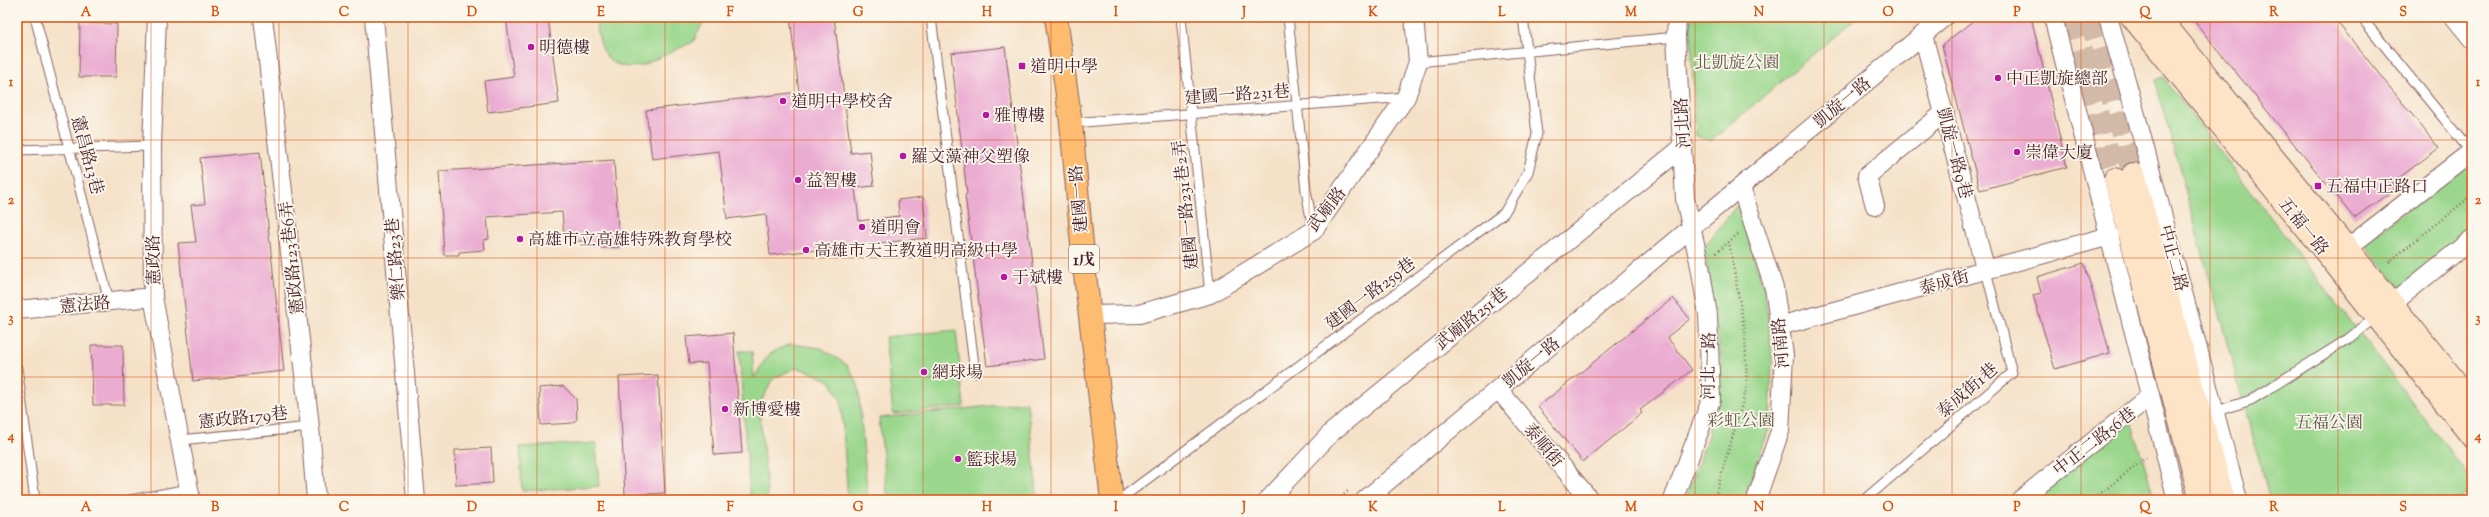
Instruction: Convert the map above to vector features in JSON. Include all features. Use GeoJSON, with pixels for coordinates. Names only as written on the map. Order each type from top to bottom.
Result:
{"type":"FeatureCollection","features":[{"type":"Feature","properties":{"kind":"main road","name":"建國一路"},"geometry":{"type":"LineString","coordinates":[[1056,17],[1071,123],[1112,500]]}},
{"type":"Feature","properties":{"kind":"street","name":"憲政路"},"geometry":{"type":"LineString","coordinates":[[158,17],[152,146],[153,298],[190,495]]}},
{"type":"Feature","properties":{"kind":"street","name":"憲政路123巷6弄"},"geometry":{"type":"LineString","coordinates":[[263,17],[310,427],[316,500]]}},
{"type":"Feature","properties":{"kind":"street","name":"樂仁路23巷"},"geometry":{"type":"LineString","coordinates":[[374,17],[416,500]]}},
{"type":"Feature","properties":{"kind":"street","name":"武廟路"},"geometry":{"type":"LineString","coordinates":[[1091,315],[1139,314],[1210,294],[1313,231],[1406,97],[1418,62],[1414,17]]}},
{"type":"Feature","properties":{"kind":"street","name":"河北路"},"geometry":{"type":"LineString","coordinates":[[1677,17],[1676,37],[1684,146],[1685,199],[1694,226]]}},
{"type":"Feature","properties":{"kind":"street","name":"凱旋一路"},"geometry":{"type":"LineString","coordinates":[[1365,500],[1383,494],[1498,389],[1944,17]]}},
{"type":"Feature","properties":{"kind":"street"},"geometry":{"type":"LineString","coordinates":[[2053,17],[2110,236],[2174,498]]}},
{"type":"Feature","properties":{"kind":"street","name":"中正二路"},"geometry":{"type":"LineString","coordinates":[[2108,17],[2136,115],[2238,500]]}},
{"type":"Feature","properties":{"kind":"street","name":"五福一路"},"geometry":{"type":"LineString","coordinates":[[2132,17],[2340,254]]}},
{"type":"Feature","properties":{"kind":"street","name":"五福一路"},"geometry":{"type":"LineString","coordinates":[[2159,17],[2340,254],[2385,310],[2472,437]]}},
{"type":"Feature","properties":{"kind":"street"},"geometry":{"type":"LineString","coordinates":[[2454,17],[2472,39]]}},
{"type":"Feature","properties":{"kind":"street","name":"凱旋一路9巷"},"geometry":{"type":"LineString","coordinates":[[1922,35],[1945,112],[1986,271]]}},
{"type":"Feature","properties":{"kind":"street"},"geometry":{"type":"LineString","coordinates":[[1875,206],[1867,176],[1945,112]]}},
{"type":"Feature","properties":{"kind":"street","name":"武廟路251巷"},"geometry":{"type":"LineString","coordinates":[[1268,500],[1332,432],[1684,146]]}},
{"type":"Feature","properties":{"kind":"street"},"geometry":{"type":"LineString","coordinates":[[2340,254],[2472,151]]}},
{"type":"Feature","properties":{"kind":"street","name":"中正二路"},"geometry":{"type":"LineString","coordinates":[[2201,500],[2124,177],[2224,500]]}},
{"type":"Feature","properties":{"kind":"street","name":"河南路"},"geometry":{"type":"LineString","coordinates":[[1741,187],[1774,288],[1784,355],[1780,431],[1756,500]]}},
{"type":"Feature","properties":{"kind":"street","name":"河北一路"},"geometry":{"type":"LineString","coordinates":[[1673,500],[1710,400],[1708,315],[1694,226]]}},
{"type":"Feature","properties":{"kind":"street","name":"泰成街"},"geometry":{"type":"LineString","coordinates":[[1779,326],[1986,271],[2110,236]]}},
{"type":"Feature","properties":{"kind":"street"},"geometry":{"type":"LineString","coordinates":[[2385,310],[2472,240]]}},
{"type":"Feature","properties":{"kind":"street","name":"憲法路"},"geometry":{"type":"LineString","coordinates":[[17,310],[153,298]]}},
{"type":"Feature","properties":{"kind":"street","name":"五福一路"},"geometry":{"type":"LineString","coordinates":[[2385,310],[2472,402]]}},
{"type":"Feature","properties":{"kind":"street","name":"泰順街"},"geometry":{"type":"LineString","coordinates":[[1498,389],[1590,500]]}},
{"type":"Feature","properties":{"kind":"street","name":"中正二路56巷"},"geometry":{"type":"LineString","coordinates":[[2020,500],[2150,396]]}},
{"type":"Feature","properties":{"kind":"lane","name":"憲昌路13巷"},"geometry":{"type":"LineString","coordinates":[[35,17],[109,301]]}},
{"type":"Feature","properties":{"kind":"lane"},"geometry":{"type":"LineString","coordinates":[[931,17],[975,373]]}},
{"type":"Feature","properties":{"kind":"lane","name":"建國一路231巷2弄"},"geometry":{"type":"LineString","coordinates":[[1181,17],[1210,294]]}},
{"type":"Feature","properties":{"kind":"lane"},"geometry":{"type":"LineString","coordinates":[[1288,17],[1297,106],[1313,231]]}},
{"type":"Feature","properties":{"kind":"lane","name":"建國一路259巷"},"geometry":{"type":"LineString","coordinates":[[1119,500],[1504,213],[1528,172],[1537,134],[1523,17]]}},
{"type":"Feature","properties":{"kind":"lane"},"geometry":{"type":"LineString","coordinates":[[2361,17],[2472,151]]}},
{"type":"Feature","properties":{"kind":"lane"},"geometry":{"type":"LineString","coordinates":[[1418,62],[1676,37]]}},
{"type":"Feature","properties":{"kind":"lane","name":"建國一路231巷"},"geometry":{"type":"LineString","coordinates":[[1071,123],[1406,97]]}},
{"type":"Feature","properties":{"kind":"lane"},"geometry":{"type":"LineString","coordinates":[[17,150],[69,147],[152,146]]}},
{"type":"Feature","properties":{"kind":"lane","name":"泰成街1巷"},"geometry":{"type":"LineString","coordinates":[[1864,500],[2012,373],[1986,271]]}},
{"type":"Feature","properties":{"kind":"lane"},"geometry":{"type":"LineString","coordinates":[[2214,412],[2251,400],[2348,339],[2385,310]]}},
{"type":"Feature","properties":{"kind":"lane"},"geometry":{"type":"LineString","coordinates":[[17,368],[35,500]]}},
{"type":"Feature","properties":{"kind":"lane","name":"憲政路179巷"},"geometry":{"type":"LineString","coordinates":[[180,440],[310,427]]}},
{"type":"Feature","properties":{"kind":"lane"},"geometry":{"type":"LineString","coordinates":[[130,500],[190,495]]}},
{"type":"Feature","properties":{"kind":"path"},"geometry":{"type":"LineString","coordinates":[[2389,262],[2472,195]]}},
{"type":"Feature","properties":{"kind":"path"},"geometry":{"type":"LineString","coordinates":[[1700,266],[1752,222]]}},
{"type":"Feature","properties":{"kind":"path"},"geometry":{"type":"LineString","coordinates":[[1714,500],[1747,387],[1745,332],[1729,242]]}},
{"type":"Feature","properties":{"kind":"path"},"geometry":{"type":"LineString","coordinates":[[2092,500],[2148,457]]}},
{"type":"Feature","properties":{"kind":"green space"},"geometry":{"type":"Polygon","coordinates":[[[595,17],[706,17],[693,42],[641,66],[628,67],[618,65],[611,61],[606,55],[599,38],[595,17]]]}},
{"type":"Feature","properties":{"kind":"green space","name":"北凱旋公園"},"geometry":{"type":"Polygon","coordinates":[[[1690,17],[1857,17],[1711,141],[1696,136],[1690,17]]]}},
{"type":"Feature","properties":{"kind":"green space","name":"五福公園"},"geometry":{"type":"Polygon","coordinates":[[[2163,77],[2472,480],[2472,492],[2454,500],[2270,500],[2155,80],[2163,77]]]}},
{"type":"Feature","properties":{"kind":"green space"},"geometry":{"type":"Polygon","coordinates":[[[2472,156],[2472,232],[2401,289],[2364,244],[2472,156]]]}},
{"type":"Feature","properties":{"kind":"green space","name":"彩虹公園"},"geometry":{"type":"Polygon","coordinates":[[[1737,205],[1765,292],[1772,357],[1770,426],[1744,500],[1685,500],[1708,436],[1721,361],[1704,247],[1737,205]]]}},
{"type":"Feature","properties":{"kind":"green space","name":"網球場"},"geometry":{"type":"Polygon","coordinates":[[[956,330],[964,406],[893,414],[885,337],[956,330]]]}},
{"type":"Feature","properties":{"kind":"green space"},"geometry":{"type":"Polygon","coordinates":[[[791,344],[821,348],[847,365],[858,384],[868,500],[848,500],[841,401],[830,381],[808,371],[796,368],[774,378],[759,405],[768,500],[750,500],[739,351],[752,351],[754,378],[768,356],[791,344]]]}},
{"type":"Feature","properties":{"kind":"green space","name":"籃球場"},"geometry":{"type":"Polygon","coordinates":[[[1027,402],[1038,500],[888,500],[879,418],[1027,402]]]}},
{"type":"Feature","properties":{"kind":"green space"},"geometry":{"type":"Polygon","coordinates":[[[2131,421],[2153,493],[2144,500],[2030,500],[2131,421]]]}},
{"type":"Feature","properties":{"kind":"green space"},"geometry":{"type":"Polygon","coordinates":[[[596,443],[599,486],[522,491],[520,447],[596,443]]]}},
{"type":"Feature","properties":{"kind":"building","name":"明德樓"},"geometry":{"type":"Polygon","coordinates":[[[506,17],[548,17],[559,103],[488,112],[484,81],[514,77],[506,17]]]}},
{"type":"Feature","properties":{"kind":"building"},"geometry":{"type":"Polygon","coordinates":[[[790,17],[834,17],[851,153],[870,151],[874,186],[855,188],[859,221],[899,216],[898,200],[923,197],[927,238],[770,255],[766,214],[727,219],[719,151],[652,159],[646,110],[799,92],[790,17]]]}},
{"type":"Feature","properties":{"kind":"building","name":"中正凱旋總部"},"geometry":{"type":"Polygon","coordinates":[[[1978,17],[2031,17],[2067,167],[1980,190],[1942,45],[1978,17]]]}},
{"type":"Feature","properties":{"kind":"building"},"geometry":{"type":"Polygon","coordinates":[[[2191,17],[2333,17],[2439,148],[2392,183],[2396,188],[2354,218],[2191,17]]]}},
{"type":"Feature","properties":{"kind":"building"},"geometry":{"type":"Polygon","coordinates":[[[80,23],[117,24],[116,77],[79,77],[80,23]]]}},
{"type":"Feature","properties":{"kind":"building"},"geometry":{"type":"Polygon","coordinates":[[[1005,47],[1044,359],[987,366],[965,195],[967,194],[951,53],[1005,47]]]}},
{"type":"Feature","properties":{"kind":"building"},"geometry":{"type":"Polygon","coordinates":[[[260,152],[284,371],[193,381],[178,243],[196,242],[191,205],[205,204],[200,158],[260,152]]]}},
{"type":"Feature","properties":{"kind":"building"},"geometry":{"type":"Polygon","coordinates":[[[614,160],[619,247],[602,248],[596,245],[593,247],[586,241],[577,241],[575,234],[564,235],[562,212],[487,217],[489,239],[484,240],[485,250],[459,252],[459,255],[444,255],[439,171],[614,160]]]}},
{"type":"Feature","properties":{"kind":"building"},"geometry":{"type":"Polygon","coordinates":[[[2084,263],[2110,353],[2055,369],[2033,295],[2041,293],[2037,277],[2084,263]]]}},
{"type":"Feature","properties":{"kind":"building"},"geometry":{"type":"Polygon","coordinates":[[[1673,298],[1690,319],[1667,337],[1692,370],[1640,410],[1642,413],[1583,462],[1538,407],[1673,298]]]}},
{"type":"Feature","properties":{"kind":"building","name":"新博愛樓"},"geometry":{"type":"Polygon","coordinates":[[[733,333],[742,453],[714,455],[707,363],[689,364],[686,337],[733,333]]]}},
{"type":"Feature","properties":{"kind":"building"},"geometry":{"type":"Polygon","coordinates":[[[91,345],[123,345],[124,405],[93,405],[91,345]]]}},
{"type":"Feature","properties":{"kind":"building"},"geometry":{"type":"Polygon","coordinates":[[[658,375],[665,493],[625,495],[619,377],[658,375]]]}},
{"type":"Feature","properties":{"kind":"building"},"geometry":{"type":"Polygon","coordinates":[[[563,386],[576,399],[577,419],[573,423],[541,425],[539,388],[563,386]]]}},
{"type":"Feature","properties":{"kind":"building"},"geometry":{"type":"Polygon","coordinates":[[[491,448],[493,483],[456,485],[455,450],[491,448]]]}},
{"type":"Feature","properties":{"kind":"tunnel"},"geometry":{"type":"LineString","coordinates":[[2072,17],[2115,179]]}},
{"type":"Feature","properties":{"kind":"tunnel"},"geometry":{"type":"LineString","coordinates":[[2090,17],[2133,174]]}},
{"type":"Feature","properties":{"kind":"place","name":"明德樓"},"geometry":{"type":"Point","coordinates":[531,47]}},
{"type":"Feature","properties":{"kind":"place","name":"道明中學"},"geometry":{"type":"Point","coordinates":[1022,66]}},
{"type":"Feature","properties":{"kind":"place","name":"中正凱旋總部"},"geometry":{"type":"Point","coordinates":[1998,78]}},
{"type":"Feature","properties":{"kind":"place","name":"道明中學校舍"},"geometry":{"type":"Point","coordinates":[783,101]}},
{"type":"Feature","properties":{"kind":"place","name":"雅博樓"},"geometry":{"type":"Point","coordinates":[986,115]}},
{"type":"Feature","properties":{"kind":"place","name":"崇偉大廈"},"geometry":{"type":"Point","coordinates":[2017,152]}},
{"type":"Feature","properties":{"kind":"place","name":"羅文藻神父塑像"},"geometry":{"type":"Point","coordinates":[903,156]}},
{"type":"Feature","properties":{"kind":"place","name":"益智樓"},"geometry":{"type":"Point","coordinates":[798,180]}},
{"type":"Feature","properties":{"kind":"place","name":"五福中正路口"},"geometry":{"type":"Point","coordinates":[2318,186]}},
{"type":"Feature","properties":{"kind":"place","name":"道明會"},"geometry":{"type":"Point","coordinates":[862,227]}},
{"type":"Feature","properties":{"kind":"place","name":"高雄市立高雄特殊教育學校"},"geometry":{"type":"Point","coordinates":[520,239]}},
{"type":"Feature","properties":{"kind":"place","name":"高雄市天主教道明高級中學"},"geometry":{"type":"Point","coordinates":[806,250]}},
{"type":"Feature","properties":{"kind":"place","name":"于斌樓"},"geometry":{"type":"Point","coordinates":[1004,277]}},
{"type":"Feature","properties":{"kind":"place","name":"網球場"},"geometry":{"type":"Point","coordinates":[924,372]}},
{"type":"Feature","properties":{"kind":"place","name":"新博愛樓"},"geometry":{"type":"Point","coordinates":[725,409]}},
{"type":"Feature","properties":{"kind":"place","name":"籃球場"},"geometry":{"type":"Point","coordinates":[958,459]}}]}
